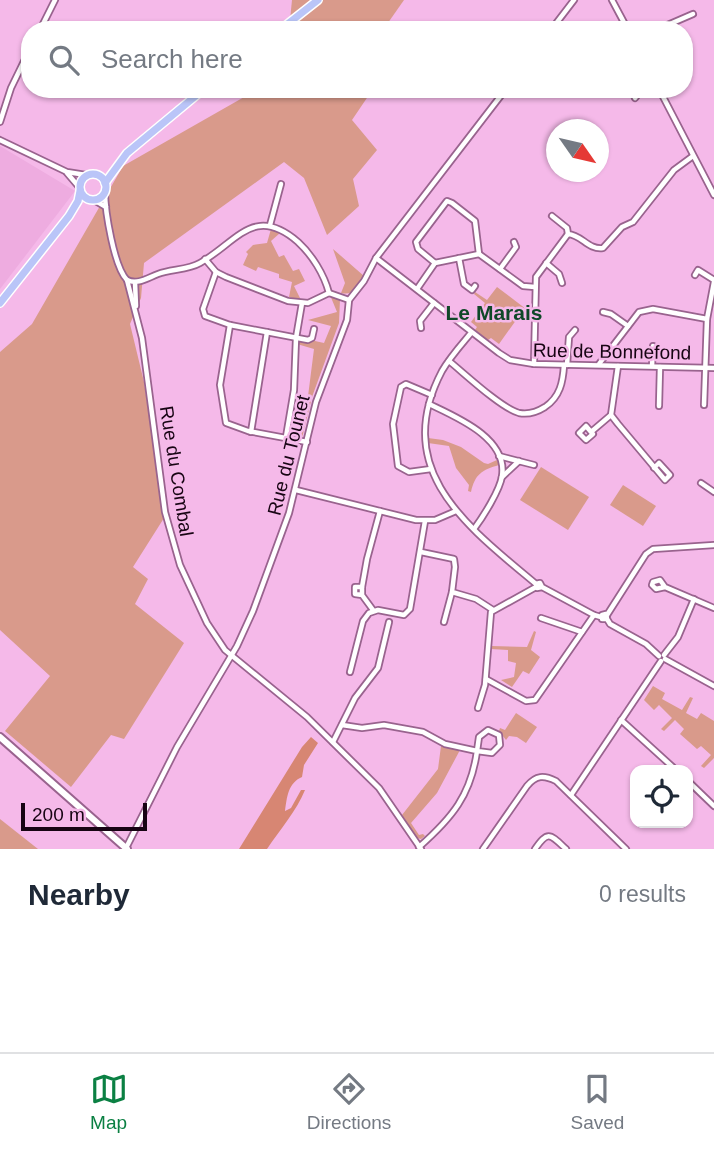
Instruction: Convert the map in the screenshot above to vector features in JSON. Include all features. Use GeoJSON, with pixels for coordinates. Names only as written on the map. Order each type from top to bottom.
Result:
{"type":"FeatureCollection","features":[{"type":"Feature","properties":{"kind":"main road"},"geometry":{"type":"LineString","coordinates":[[291,21],[318,0]]}},
{"type":"Feature","properties":{"kind":"main road"},"geometry":{"type":"LineString","coordinates":[[0,303],[69,216],[78,201],[86,175],[96,174],[120,160],[193,98]]}},
{"type":"Feature","properties":{"kind":"main road"},"geometry":{"type":"LineString","coordinates":[[69,216],[105,192],[105,183],[120,160]]}},
{"type":"Feature","properties":{"kind":"main road"},"geometry":{"type":"LineString","coordinates":[[96,174],[105,183]]}},
{"type":"Feature","properties":{"kind":"main road"},"geometry":{"type":"LineString","coordinates":[[80,189],[84,197],[92,200]]}},
{"type":"Feature","properties":{"kind":"main road"},"geometry":{"type":"LineString","coordinates":[[0,737],[126,849]]}},
{"type":"Feature","properties":{"kind":"street"},"geometry":{"type":"LineString","coordinates":[[44,21],[55,0]]}},
{"type":"Feature","properties":{"kind":"street"},"geometry":{"type":"LineString","coordinates":[[558,21],[574,0]]}},
{"type":"Feature","properties":{"kind":"street"},"geometry":{"type":"LineString","coordinates":[[612,0],[623,21]]}},
{"type":"Feature","properties":{"kind":"street"},"geometry":{"type":"LineString","coordinates":[[677,21],[693,14]]}},
{"type":"Feature","properties":{"kind":"street"},"geometry":{"type":"LineString","coordinates":[[0,122],[21,69]]}},
{"type":"Feature","properties":{"kind":"street","name":"Rue du Tounet"},"geometry":{"type":"LineString","coordinates":[[126,849],[177,747],[232,656],[253,611],[296,490],[321,383],[347,320],[349,300],[364,281],[376,258],[499,98]]}},
{"type":"Feature","properties":{"kind":"street"},"geometry":{"type":"LineString","coordinates":[[664,98],[714,195]]}},
{"type":"Feature","properties":{"kind":"street"},"geometry":{"type":"LineString","coordinates":[[1,132],[0,141],[66,172],[86,175]]}},
{"type":"Feature","properties":{"kind":"street"},"geometry":{"type":"LineString","coordinates":[[568,234],[578,236],[593,248],[603,248],[622,227],[634,222],[674,170],[693,156]]}},
{"type":"Feature","properties":{"kind":"street"},"geometry":{"type":"LineString","coordinates":[[66,172],[80,189]]}},
{"type":"Feature","properties":{"kind":"street"},"geometry":{"type":"LineString","coordinates":[[270,225],[281,184]]}},
{"type":"Feature","properties":{"kind":"street","name":"Rue du Combal"},"geometry":{"type":"LineString","coordinates":[[105,192],[111,240],[138,317]]}},
{"type":"Feature","properties":{"kind":"street"},"geometry":{"type":"LineString","coordinates":[[92,200],[107,208]]}},
{"type":"Feature","properties":{"kind":"street"},"geometry":{"type":"LineString","coordinates":[[435,263],[418,249],[416,242],[447,201],[475,221],[479,254]]}},
{"type":"Feature","properties":{"kind":"street"},"geometry":{"type":"LineString","coordinates":[[534,364],[536,277],[568,234],[567,228],[552,216]]}},
{"type":"Feature","properties":{"kind":"street"},"geometry":{"type":"LineString","coordinates":[[127,280],[135,282],[159,273],[197,265],[246,230],[270,225],[303,247],[314,261],[329,293],[349,300]]}},
{"type":"Feature","properties":{"kind":"street"},"geometry":{"type":"LineString","coordinates":[[500,269],[516,247],[514,242]]}},
{"type":"Feature","properties":{"kind":"street"},"geometry":{"type":"LineString","coordinates":[[417,289],[435,263],[479,254],[523,286],[535,287]]}},
{"type":"Feature","properties":{"kind":"street","name":"Rue de Bonnefond"},"geometry":{"type":"LineString","coordinates":[[376,258],[510,360],[534,364],[714,368]]}},
{"type":"Feature","properties":{"kind":"street"},"geometry":{"type":"LineString","coordinates":[[459,258],[464,284],[472,290],[475,286]]}},
{"type":"Feature","properties":{"kind":"street"},"geometry":{"type":"LineString","coordinates":[[205,259],[216,272],[269,294],[302,303],[318,300],[329,293]]}},
{"type":"Feature","properties":{"kind":"street"},"geometry":{"type":"LineString","coordinates":[[546,263],[559,274],[562,283]]}},
{"type":"Feature","properties":{"kind":"street"},"geometry":{"type":"LineString","coordinates":[[695,275],[698,271],[714,281],[707,319],[704,405]]}},
{"type":"Feature","properties":{"kind":"street"},"geometry":{"type":"LineString","coordinates":[[216,272],[202,309],[203,314],[209,318],[230,325],[311,340],[314,329]]}},
{"type":"Feature","properties":{"kind":"street","name":"Rue du Combal"},"geometry":{"type":"LineString","coordinates":[[135,282],[162,491],[171,535],[180,565],[207,623],[232,656],[291,703],[379,788],[420,848]]}},
{"type":"Feature","properties":{"kind":"street"},"geometry":{"type":"LineString","coordinates":[[286,437],[294,390],[296,338],[302,303]]}},
{"type":"Feature","properties":{"kind":"street"},"geometry":{"type":"LineString","coordinates":[[421,328],[420,320],[434,303]]}},
{"type":"Feature","properties":{"kind":"street"},"geometry":{"type":"LineString","coordinates":[[598,365],[639,312],[646,309],[707,319]]}},
{"type":"Feature","properties":{"kind":"street"},"geometry":{"type":"LineString","coordinates":[[603,313],[611,314],[628,326]]}},
{"type":"Feature","properties":{"kind":"street"},"geometry":{"type":"LineString","coordinates":[[230,325],[220,385],[224,421],[227,425],[251,432],[307,442]]}},
{"type":"Feature","properties":{"kind":"street"},"geometry":{"type":"LineString","coordinates":[[449,361],[508,407],[525,414],[536,413],[553,401],[562,384],[569,337],[575,330]]}},
{"type":"Feature","properties":{"kind":"street"},"geometry":{"type":"LineString","coordinates":[[251,432],[267,332]]}},
{"type":"Feature","properties":{"kind":"street"},"geometry":{"type":"LineString","coordinates":[[471,332],[449,361],[429,404],[424,439],[430,469],[444,495],[474,529],[538,586],[594,615],[605,617],[610,624],[646,644],[662,658],[714,686]]}},
{"type":"Feature","properties":{"kind":"street"},"geometry":{"type":"LineString","coordinates":[[652,366],[653,346]]}},
{"type":"Feature","properties":{"kind":"street"},"geometry":{"type":"LineString","coordinates":[[592,432],[611,415],[618,366]]}},
{"type":"Feature","properties":{"kind":"street"},"geometry":{"type":"LineString","coordinates":[[659,406],[660,367]]}},
{"type":"Feature","properties":{"kind":"street"},"geometry":{"type":"LineString","coordinates":[[430,469],[409,472],[398,466],[393,424],[401,387],[406,384],[432,395]]}},
{"type":"Feature","properties":{"kind":"street"},"geometry":{"type":"LineString","coordinates":[[429,404],[470,426],[493,446],[499,456],[502,477]]}},
{"type":"Feature","properties":{"kind":"street"},"geometry":{"type":"LineString","coordinates":[[611,415],[654,468]]}},
{"type":"Feature","properties":{"kind":"street"},"geometry":{"type":"LineString","coordinates":[[499,456],[534,465]]}},
{"type":"Feature","properties":{"kind":"street"},"geometry":{"type":"LineString","coordinates":[[474,529],[502,477],[520,460]]}},
{"type":"Feature","properties":{"kind":"street"},"geometry":{"type":"LineString","coordinates":[[701,483],[714,492]]}},
{"type":"Feature","properties":{"kind":"street"},"geometry":{"type":"LineString","coordinates":[[296,490],[425,521],[444,518],[456,511]]}},
{"type":"Feature","properties":{"kind":"street"},"geometry":{"type":"LineString","coordinates":[[380,511],[362,587],[362,595],[373,610],[401,615],[407,613],[411,605],[425,521]]}},
{"type":"Feature","properties":{"kind":"street"},"geometry":{"type":"LineString","coordinates":[[605,617],[646,554],[653,549],[714,545]]}},
{"type":"Feature","properties":{"kind":"street"},"geometry":{"type":"LineString","coordinates":[[421,552],[454,559],[456,567],[453,592],[444,622]]}},
{"type":"Feature","properties":{"kind":"street"},"geometry":{"type":"LineString","coordinates":[[478,708],[486,679],[490,616],[493,610],[538,586]]}},
{"type":"Feature","properties":{"kind":"street"},"geometry":{"type":"LineString","coordinates":[[665,587],[714,608]]}},
{"type":"Feature","properties":{"kind":"street"},"geometry":{"type":"LineString","coordinates":[[453,592],[482,601],[493,610]]}},
{"type":"Feature","properties":{"kind":"street"},"geometry":{"type":"LineString","coordinates":[[571,795],[678,637],[694,600]]}},
{"type":"Feature","properties":{"kind":"street"},"geometry":{"type":"LineString","coordinates":[[350,672],[363,621],[373,610]]}},
{"type":"Feature","properties":{"kind":"street"},"geometry":{"type":"LineString","coordinates":[[486,679],[526,701],[535,700],[594,615]]}},
{"type":"Feature","properties":{"kind":"street"},"geometry":{"type":"LineString","coordinates":[[541,618],[582,632]]}},
{"type":"Feature","properties":{"kind":"street"},"geometry":{"type":"LineString","coordinates":[[333,742],[355,698],[378,668],[389,622]]}},
{"type":"Feature","properties":{"kind":"street"},"geometry":{"type":"LineString","coordinates":[[621,720],[670,765]]}},
{"type":"Feature","properties":{"kind":"street"},"geometry":{"type":"LineString","coordinates":[[342,725],[362,728],[384,725],[423,732],[444,744],[477,751],[488,753],[496,751],[500,745],[499,734],[492,730],[479,737],[477,751],[473,775],[457,808],[420,848]]}},
{"type":"Feature","properties":{"kind":"street"},"geometry":{"type":"LineString","coordinates":[[483,849],[527,786],[533,779],[541,776],[556,781],[626,849]]}},
{"type":"Feature","properties":{"kind":"street"},"geometry":{"type":"LineString","coordinates":[[693,786],[714,806]]}},
{"type":"Feature","properties":{"kind":"street"},"geometry":{"type":"LineString","coordinates":[[534,849],[543,836],[548,835],[566,849]]}},
{"type":"Feature","properties":{"kind":"shaded area"},"geometry":{"type":"Polygon","coordinates":[[[292,0],[404,0],[389,21],[290,21],[292,0]]]}},
{"type":"Feature","properties":{"kind":"shaded area"},"geometry":{"type":"Polygon","coordinates":[[[242,98],[367,98],[352,120],[377,150],[353,179],[359,206],[327,235],[304,178],[284,162],[144,263],[141,298],[130,324],[144,382],[164,518],[133,567],[148,579],[135,604],[184,643],[124,739],[111,735],[71,787],[5,731],[50,676],[0,630],[0,352],[32,324],[123,166],[242,98]]]}},
{"type":"Feature","properties":{"kind":"shaded area"},"geometry":{"type":"Polygon","coordinates":[[[0,146],[75,191],[0,289],[0,146]]]}},
{"type":"Feature","properties":{"kind":"shaded area"},"geometry":{"type":"Polygon","coordinates":[[[271,229],[280,233],[271,241],[279,257],[284,255],[293,271],[299,269],[305,281],[294,286],[301,300],[289,297],[292,282],[279,278],[279,274],[258,267],[256,271],[243,265],[248,254],[246,252],[253,245],[267,243],[271,229]]]}},
{"type":"Feature","properties":{"kind":"shaded area"},"geometry":{"type":"Polygon","coordinates":[[[333,249],[364,276],[353,292],[341,293],[345,283],[333,249]]]}},
{"type":"Feature","properties":{"kind":"shaded area"},"geometry":{"type":"Polygon","coordinates":[[[497,287],[526,309],[532,309],[532,315],[519,316],[499,344],[475,330],[477,327],[471,322],[485,303],[475,292],[487,300],[497,287]]]}},
{"type":"Feature","properties":{"kind":"shaded area"},"geometry":{"type":"Polygon","coordinates":[[[330,295],[340,299],[339,323],[300,438],[305,420],[314,349],[297,344],[297,340],[309,342],[315,338],[315,341],[324,343],[331,326],[308,320],[337,312],[330,295]]]}},
{"type":"Feature","properties":{"kind":"shaded area"},"geometry":{"type":"Polygon","coordinates":[[[428,438],[461,447],[484,463],[497,460],[499,465],[480,474],[471,492],[468,491],[469,485],[456,468],[449,446],[428,443],[428,438]]]}},
{"type":"Feature","properties":{"kind":"shaded area"},"geometry":{"type":"Polygon","coordinates":[[[541,467],[589,497],[568,530],[520,500],[541,467]]]}},
{"type":"Feature","properties":{"kind":"shaded area"},"geometry":{"type":"Polygon","coordinates":[[[623,485],[656,506],[643,526],[610,505],[623,485]]]}},
{"type":"Feature","properties":{"kind":"shaded area"},"geometry":{"type":"Polygon","coordinates":[[[534,631],[536,632],[531,650],[540,657],[529,674],[523,671],[512,687],[501,680],[514,677],[516,663],[508,661],[508,650],[491,649],[491,646],[527,647],[534,631]]]}},
{"type":"Feature","properties":{"kind":"shaded area"},"geometry":{"type":"Polygon","coordinates":[[[653,686],[665,693],[662,699],[682,710],[690,697],[693,698],[686,713],[697,719],[701,713],[714,721],[714,758],[704,768],[701,766],[711,755],[701,746],[697,749],[680,734],[684,729],[675,720],[664,731],[661,729],[672,718],[659,705],[654,710],[644,700],[653,686]]]}},
{"type":"Feature","properties":{"kind":"shaded area"},"geometry":{"type":"Polygon","coordinates":[[[516,713],[537,727],[526,743],[517,737],[509,736],[506,740],[499,731],[500,728],[505,730],[516,713]]]}},
{"type":"Feature","properties":{"kind":"shaded area"},"geometry":{"type":"Polygon","coordinates":[[[311,737],[318,743],[304,765],[302,777],[291,787],[288,796],[285,811],[291,808],[301,790],[305,790],[293,813],[267,849],[239,849],[302,747],[311,737]]]}},
{"type":"Feature","properties":{"kind":"shaded area"},"geometry":{"type":"Polygon","coordinates":[[[441,746],[460,750],[437,793],[411,823],[419,835],[425,836],[421,839],[417,838],[402,815],[438,769],[441,746]]]}},
{"type":"Feature","properties":{"kind":"shaded area"},"geometry":{"type":"Polygon","coordinates":[[[0,819],[38,849],[0,849],[0,819]]]}},
{"type":"Feature","properties":{"kind":"district","name":"Le Marais"},"geometry":{"type":"Point","coordinates":[494,313]}}]}
